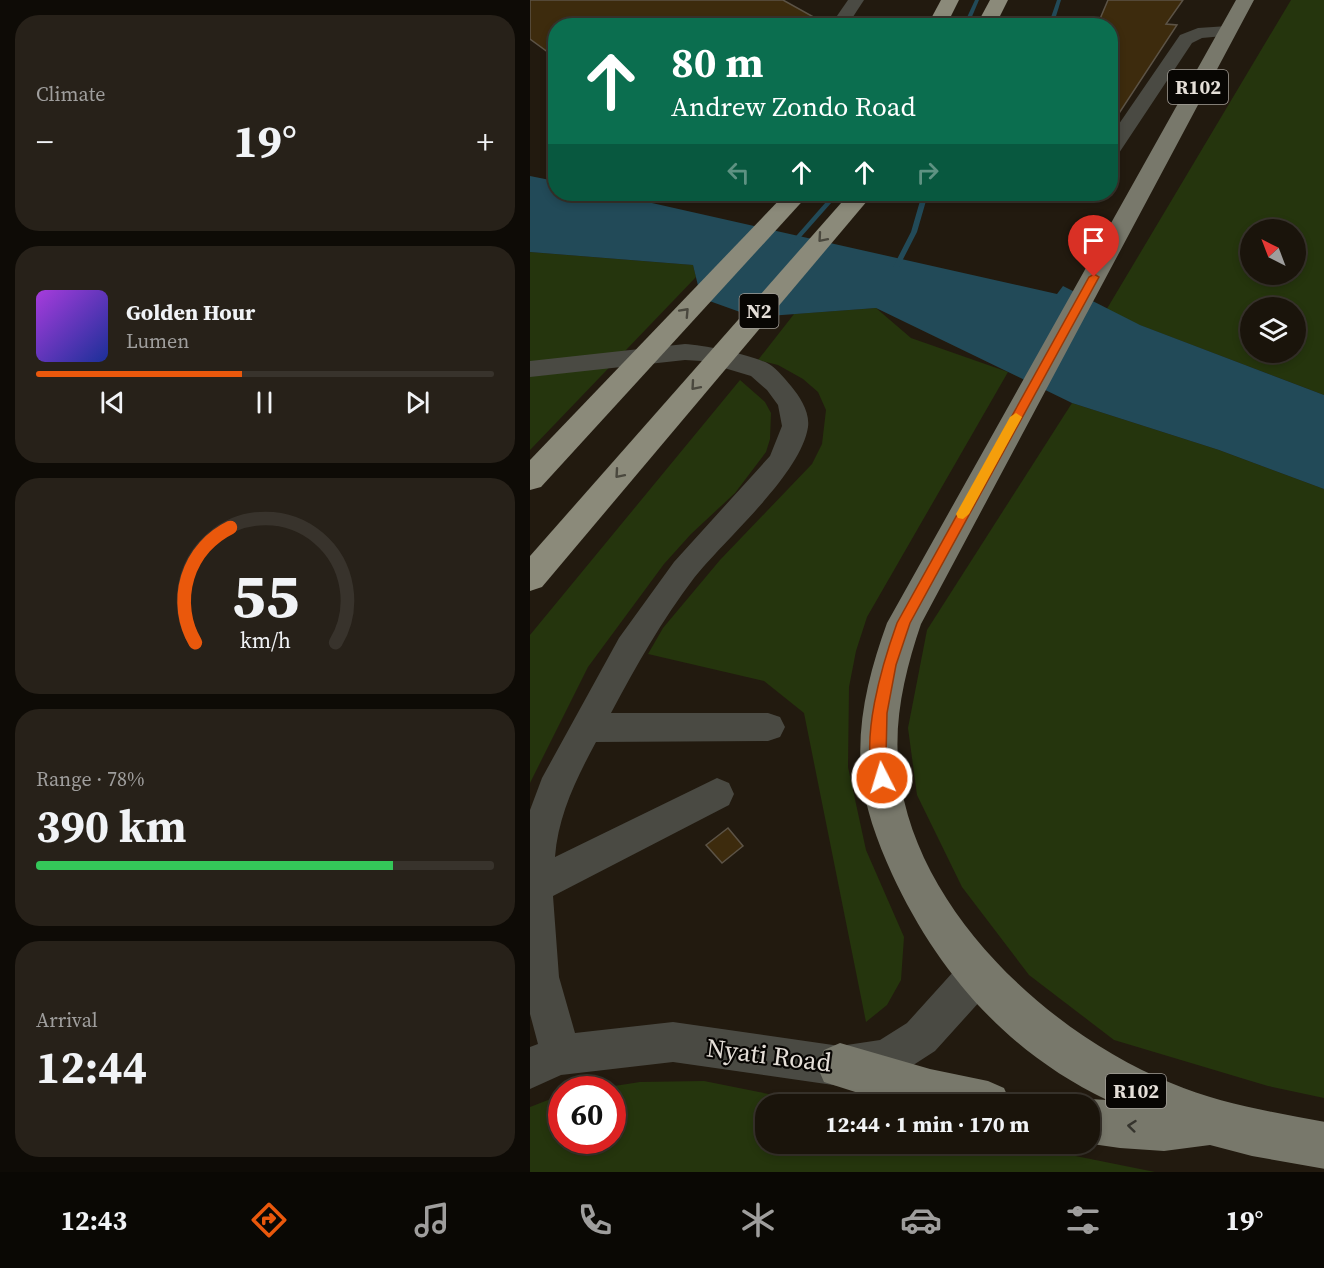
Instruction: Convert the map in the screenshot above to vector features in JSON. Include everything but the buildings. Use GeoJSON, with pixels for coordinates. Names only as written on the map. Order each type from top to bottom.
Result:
{"type":"FeatureCollection","features":[{"type":"Feature","properties":{"kind":"highway"},"geometry":{"type":"LineString","coordinates":[[940,18],[950,0]]}},
{"type":"Feature","properties":{"kind":"highway"},"geometry":{"type":"LineString","coordinates":[[989,18],[999,0]]}},
{"type":"Feature","properties":{"kind":"highway","name":"N2"},"geometry":{"type":"LineString","coordinates":[[530,479],[790,201]]}},
{"type":"Feature","properties":{"kind":"highway","name":"N2"},"geometry":{"type":"LineString","coordinates":[[530,578],[855,201]]}},
{"type":"Feature","properties":{"kind":"main road","name":"R102"},"geometry":{"type":"LineString","coordinates":[[1245,0],[904,623],[889,665],[885,685],[880,713],[879,758],[888,817],[914,881],[938,925],[977,975],[1021,1019],[1078,1061],[1141,1094],[1210,1122],[1325,1146]]}},
{"type":"Feature","properties":{"kind":"main road"},"geometry":{"type":"LineString","coordinates":[[840,1066],[940,1094]]}},
{"type":"Feature","properties":{"kind":"main road"},"geometry":{"type":"LineString","coordinates":[[1100,1123],[1154,1129],[1183,1128],[1210,1122]]}},
{"type":"Feature","properties":{"kind":"lane"},"geometry":{"type":"LineString","coordinates":[[841,18],[848,3]]}},
{"type":"Feature","properties":{"kind":"lane"},"geometry":{"type":"LineString","coordinates":[[1118,140],[1187,39],[1198,33],[1228,31]]}},
{"type":"Feature","properties":{"kind":"lane"},"geometry":{"type":"LineString","coordinates":[[530,369],[685,352],[702,353],[760,370],[776,384],[791,403],[795,426],[782,460],[684,570],[630,647],[559,778],[539,834],[534,886],[545,1062]]}},
{"type":"Feature","properties":{"kind":"lane"},"geometry":{"type":"LineString","coordinates":[[585,728],[768,727]]}},
{"type":"Feature","properties":{"kind":"lane"},"geometry":{"type":"LineString","coordinates":[[534,886],[717,794]]}},
{"type":"Feature","properties":{"kind":"lane","name":"Nyati Road"},"geometry":{"type":"LineString","coordinates":[[545,1062],[672,1042],[840,1066],[887,1059],[921,1037],[977,975]]}},
{"type":"Feature","properties":{"kind":"green space"},"geometry":{"type":"Polygon","coordinates":[[[1291,0],[1324,0],[1324,395],[1105,312],[1291,0]]]}},
{"type":"Feature","properties":{"kind":"green space"},"geometry":{"type":"Polygon","coordinates":[[[530,252],[693,265],[696,277],[530,450],[530,252]]]}},
{"type":"Feature","properties":{"kind":"green space"},"geometry":{"type":"Polygon","coordinates":[[[876,308],[911,338],[1008,372],[867,617],[856,651],[849,687],[848,767],[866,850],[904,937],[901,980],[887,1005],[866,1022],[804,713],[764,681],[648,654],[663,628],[720,560],[812,464],[822,444],[826,410],[818,392],[803,379],[778,365],[758,360],[794,314],[876,308]]]}},
{"type":"Feature","properties":{"kind":"green space"},"geometry":{"type":"Polygon","coordinates":[[[740,380],[765,402],[771,413],[770,439],[766,452],[735,493],[691,534],[664,564],[588,667],[530,783],[530,635],[740,380]]]}},
{"type":"Feature","properties":{"kind":"green space"},"geometry":{"type":"Polygon","coordinates":[[[1072,403],[1219,450],[1324,489],[1324,1098],[1268,1086],[1114,1040],[1029,975],[962,887],[917,795],[908,728],[927,630],[1072,403]]]}},
{"type":"Feature","properties":{"kind":"green space"},"geometry":{"type":"Polygon","coordinates":[[[704,1081],[768,1094],[755,1094],[755,1154],[1066,1154],[1155,1172],[530,1172],[530,1107],[548,1100],[548,1154],[626,1154],[626,1084],[704,1081]]]}},
{"type":"Feature","properties":{"kind":"water"},"geometry":{"type":"Polygon","coordinates":[[[530,176],[548,180],[548,201],[643,201],[1057,294],[1063,286],[1140,325],[1324,395],[1324,489],[1219,450],[1072,403],[876,308],[754,317],[701,298],[693,265],[530,252],[530,176]]]}},
{"type":"Feature","properties":{"kind":"waterway"},"geometry":{"type":"LineString","coordinates":[[969,18],[977,0]]}},
{"type":"Feature","properties":{"kind":"waterway"},"geometry":{"type":"LineString","coordinates":[[1053,18],[1059,0]]}},
{"type":"Feature","properties":{"kind":"waterway"},"geometry":{"type":"LineString","coordinates":[[792,244],[830,201]]}},
{"type":"Feature","properties":{"kind":"waterway"},"geometry":{"type":"LineString","coordinates":[[895,269],[914,232],[923,201]]}},
{"type":"Feature","properties":{"kind":"slow traffic"},"geometry":{"type":"LineString","coordinates":[[963,514],[1016,417]]}},
{"type":"Feature","properties":{"kind":"route"},"geometry":{"type":"LineString","coordinates":[[882,778],[879,758],[880,713],[889,665],[904,623],[1094,277]]}}]}
